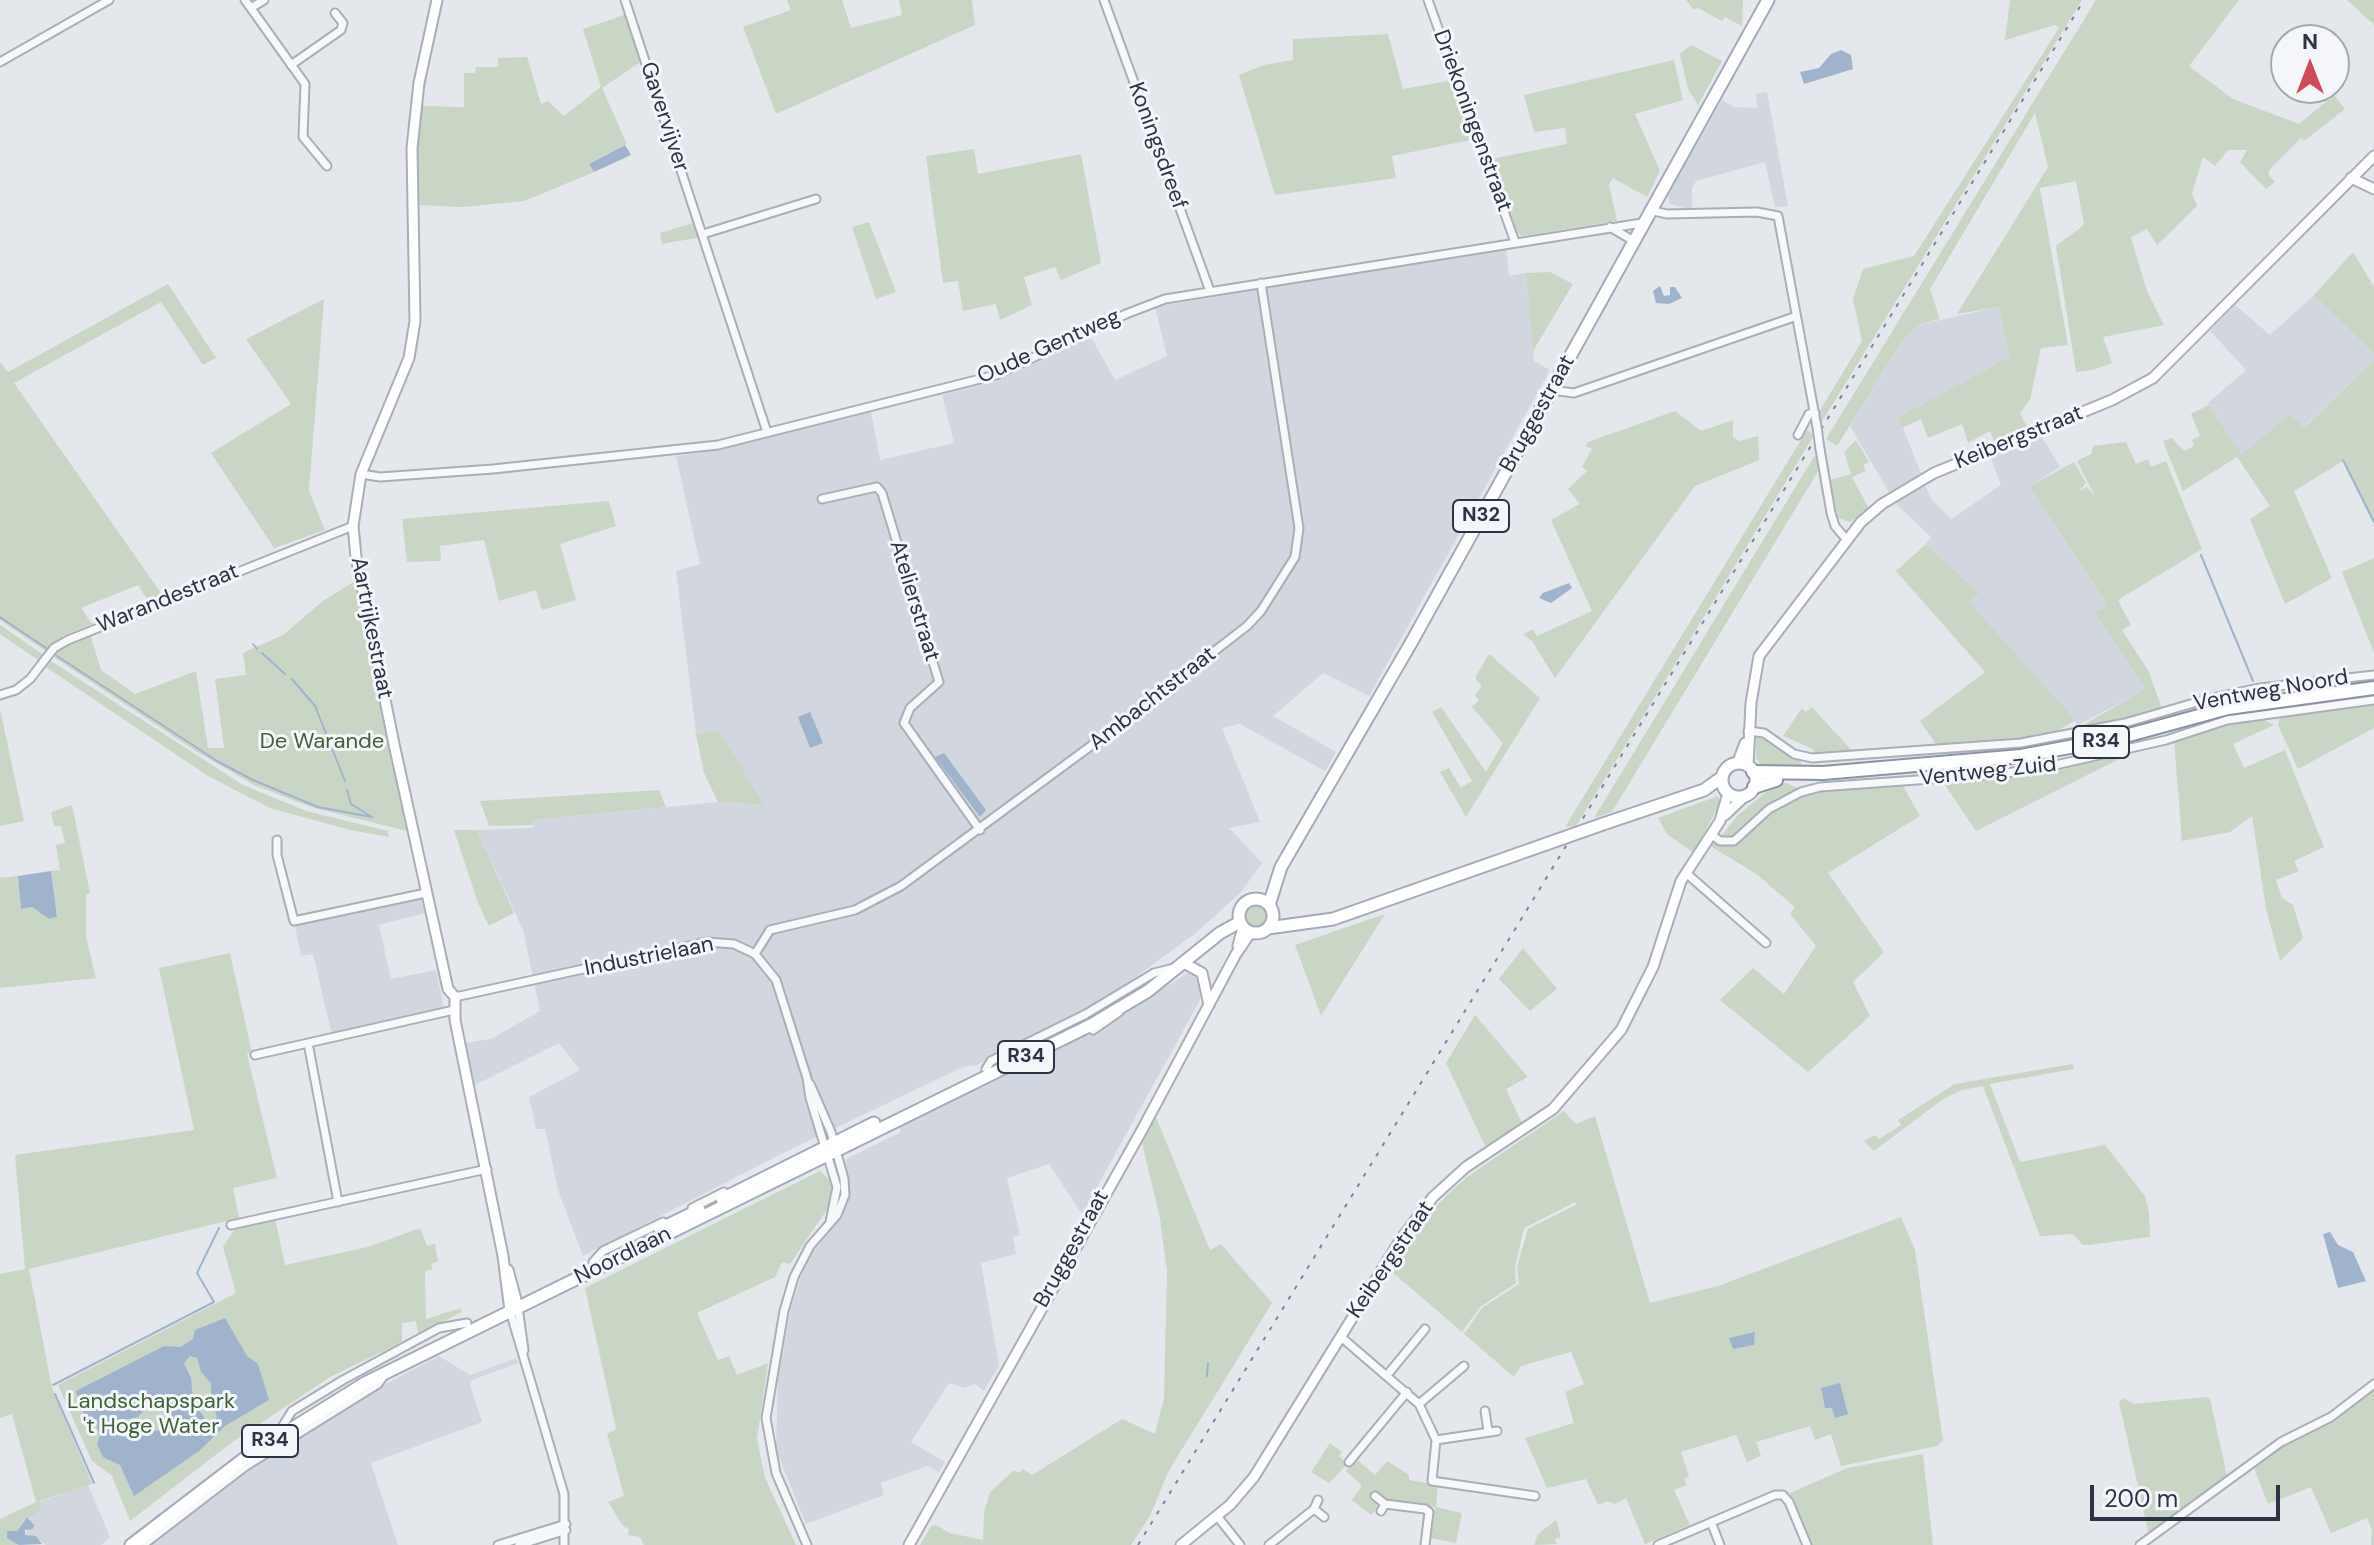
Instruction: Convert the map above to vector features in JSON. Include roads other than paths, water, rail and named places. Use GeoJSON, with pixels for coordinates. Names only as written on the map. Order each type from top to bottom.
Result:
{"type":"FeatureCollection","features":[{"type":"Feature","properties":{"kind":"highway","name":"R34"},"geometry":{"type":"LineString","coordinates":[[1749,792],[1773,780],[1823,773],[1977,761],[2063,750],[2228,708],[2374,688]]}},
{"type":"Feature","properties":{"kind":"highway","name":"R34"},"geometry":{"type":"LineString","coordinates":[[1746,767],[1823,773]]}},
{"type":"Feature","properties":{"kind":"main road","name":"Bruggestraat"},"geometry":{"type":"LineString","coordinates":[[1242,907],[1255,899],[1281,867],[1768,0]]}},
{"type":"Feature","properties":{"kind":"main road"},"geometry":{"type":"LineString","coordinates":[[1725,787],[1727,768],[1746,767],[1749,792]]}},
{"type":"Feature","properties":{"kind":"main road","name":"Noordlaan"},"geometry":{"type":"LineString","coordinates":[[131,1545],[246,1457],[385,1372],[593,1262],[806,1156],[860,1140],[1120,1009],[1220,933],[1245,927],[1296,926],[1347,915],[1704,790],[1725,787],[1749,792]]}},
{"type":"Feature","properties":{"kind":"main road","name":"Bruggestraat"},"geometry":{"type":"LineString","coordinates":[[1268,928],[1281,867]]}},
{"type":"Feature","properties":{"kind":"main road"},"geometry":{"type":"LineString","coordinates":[[1255,899],[1271,908],[1280,920],[1296,926]]}},
{"type":"Feature","properties":{"kind":"main road"},"geometry":{"type":"LineString","coordinates":[[1242,907],[1245,927]]}},
{"type":"Feature","properties":{"kind":"main road","name":"Noordlaan"},"geometry":{"type":"LineString","coordinates":[[1220,933],[1223,925],[1242,907]]}},
{"type":"Feature","properties":{"kind":"main road","name":"Noordlaan"},"geometry":{"type":"LineString","coordinates":[[123,1545],[199,1485],[282,1427],[346,1388],[467,1323],[513,1305],[830,1150],[1088,1018],[1179,965]]}},
{"type":"Feature","properties":{"kind":"street"},"geometry":{"type":"LineString","coordinates":[[0,62],[109,0]]}},
{"type":"Feature","properties":{"kind":"street"},"geometry":{"type":"LineString","coordinates":[[245,0],[305,84],[307,98],[303,137],[327,166]]}},
{"type":"Feature","properties":{"kind":"street"},"geometry":{"type":"LineString","coordinates":[[251,8],[264,0]]}},
{"type":"Feature","properties":{"kind":"street","name":"Aartrijkestraat"},"geometry":{"type":"LineString","coordinates":[[437,0],[419,83],[412,148],[415,321],[409,358],[361,474],[353,526],[360,578],[426,893],[448,989],[455,997],[454,1010],[513,1305],[564,1494],[564,1545]]}},
{"type":"Feature","properties":{"kind":"street","name":"Gavervijver"},"geometry":{"type":"LineString","coordinates":[[625,0],[767,432]]}},
{"type":"Feature","properties":{"kind":"street","name":"Koningsdreef"},"geometry":{"type":"LineString","coordinates":[[1104,0],[1210,291]]}},
{"type":"Feature","properties":{"kind":"street","name":"Driekoningenstraat"},"geometry":{"type":"LineString","coordinates":[[1428,0],[1515,242]]}},
{"type":"Feature","properties":{"kind":"street"},"geometry":{"type":"LineString","coordinates":[[291,65],[341,30],[343,23],[335,13]]}},
{"type":"Feature","properties":{"kind":"street","name":"Keibergstraat"},"geometry":{"type":"LineString","coordinates":[[1746,767],[1759,656],[1846,539],[1882,504],[1934,473],[2112,400],[2153,378],[2374,156]]}},
{"type":"Feature","properties":{"kind":"street"},"geometry":{"type":"LineString","coordinates":[[2351,178],[2374,189]]}},
{"type":"Feature","properties":{"kind":"street"},"geometry":{"type":"LineString","coordinates":[[703,234],[816,199]]}},
{"type":"Feature","properties":{"kind":"street"},"geometry":{"type":"LineString","coordinates":[[1649,210],[1667,214],[1757,212],[1778,216],[1831,513],[1835,526],[1846,539]]}},
{"type":"Feature","properties":{"kind":"street","name":"Oude Gentweg"},"geometry":{"type":"LineString","coordinates":[[361,474],[380,477],[408,475],[678,451],[986,379],[1137,309],[1210,291],[1642,223]]}},
{"type":"Feature","properties":{"kind":"street"},"geometry":{"type":"LineString","coordinates":[[1610,227],[1632,240]]}},
{"type":"Feature","properties":{"kind":"street","name":"Ambachtstraat"},"geometry":{"type":"LineString","coordinates":[[755,954],[770,930],[872,903],[980,830],[1247,626],[1268,602],[1295,557],[1299,528],[1261,283]]}},
{"type":"Feature","properties":{"kind":"street"},"geometry":{"type":"LineString","coordinates":[[1551,390],[1574,393],[1794,317]]}},
{"type":"Feature","properties":{"kind":"street"},"geometry":{"type":"LineString","coordinates":[[1798,435],[1803,423],[1815,413]]}},
{"type":"Feature","properties":{"kind":"street","name":"Atelierstraat"},"geometry":{"type":"LineString","coordinates":[[822,499],[877,487],[882,493],[939,682],[910,708],[904,723],[980,830]]}},
{"type":"Feature","properties":{"kind":"street","name":"Warandestraat"},"geometry":{"type":"LineString","coordinates":[[0,695],[16,690],[43,665],[54,648],[353,526]]}},
{"type":"Feature","properties":{"kind":"street","name":"Ventweg Noord"},"geometry":{"type":"LineString","coordinates":[[1748,734],[1764,733],[1794,754],[1812,758],[2021,743],[2125,723],[2204,700],[2260,688],[2374,675]]}},
{"type":"Feature","properties":{"kind":"street","name":"Ventweg Zuid"},"geometry":{"type":"LineString","coordinates":[[1711,834],[1720,841],[1734,841],[1769,809],[1801,792],[1820,787],[2000,774],[2051,766],[2166,740],[2227,720],[2374,700]]}},
{"type":"Feature","properties":{"kind":"street","name":"Keibergstraat"},"geometry":{"type":"LineString","coordinates":[[1720,821],[1725,787]]}},
{"type":"Feature","properties":{"kind":"street","name":"Keibergstraat"},"geometry":{"type":"LineString","coordinates":[[1181,1545],[1217,1516],[1254,1477],[1401,1239],[1433,1197],[1466,1167],[1553,1109],[1621,1030],[1653,967],[1677,891],[1686,873],[1720,821],[1749,792]]}},
{"type":"Feature","properties":{"kind":"street"},"geometry":{"type":"LineString","coordinates":[[277,840],[277,855],[294,921],[426,893]]}},
{"type":"Feature","properties":{"kind":"street"},"geometry":{"type":"LineString","coordinates":[[1686,873],[1766,943]]}},
{"type":"Feature","properties":{"kind":"street","name":"Bruggestraat"},"geometry":{"type":"LineString","coordinates":[[909,1545],[1209,1005],[1236,954],[1245,927]]}},
{"type":"Feature","properties":{"kind":"street","name":"Industrielaan"},"geometry":{"type":"LineString","coordinates":[[455,997],[707,942],[734,944],[755,954]]}},
{"type":"Feature","properties":{"kind":"street"},"geometry":{"type":"LineString","coordinates":[[755,954],[776,980],[830,1150],[837,1187],[830,1222],[810,1246],[794,1277],[786,1302],[766,1436],[776,1473],[807,1545]]}},
{"type":"Feature","properties":{"kind":"street"},"geometry":{"type":"LineString","coordinates":[[1179,965],[1202,973],[1209,1005]]}},
{"type":"Feature","properties":{"kind":"street"},"geometry":{"type":"LineString","coordinates":[[255,1055],[454,1010]]}},
{"type":"Feature","properties":{"kind":"street"},"geometry":{"type":"LineString","coordinates":[[308,1043],[338,1202]]}},
{"type":"Feature","properties":{"kind":"street"},"geometry":{"type":"LineString","coordinates":[[231,1225],[487,1169]]}},
{"type":"Feature","properties":{"kind":"street","name":"Noordlaan"},"geometry":{"type":"LineString","coordinates":[[282,1427],[290,1413],[435,1330],[467,1323]]}},
{"type":"Feature","properties":{"kind":"street"},"geometry":{"type":"LineString","coordinates":[[1388,1374],[1425,1329]]}},
{"type":"Feature","properties":{"kind":"street"},"geometry":{"type":"LineString","coordinates":[[1341,1337],[1388,1374],[1419,1404],[1436,1440],[1432,1481],[1535,1496]]}},
{"type":"Feature","properties":{"kind":"street"},"geometry":{"type":"LineString","coordinates":[[1419,1404],[1464,1366]]}},
{"type":"Feature","properties":{"kind":"street","name":"Noordlaan"},"geometry":{"type":"LineString","coordinates":[[143,1545],[259,1457],[378,1384],[385,1372]]}},
{"type":"Feature","properties":{"kind":"street"},"geometry":{"type":"LineString","coordinates":[[2140,1545],[2281,1442],[2331,1417],[2374,1384]]}},
{"type":"Feature","properties":{"kind":"street"},"geometry":{"type":"LineString","coordinates":[[1349,1462],[1407,1392]]}},
{"type":"Feature","properties":{"kind":"street"},"geometry":{"type":"LineString","coordinates":[[286,1403],[290,1413]]}},
{"type":"Feature","properties":{"kind":"street"},"geometry":{"type":"LineString","coordinates":[[1436,1440],[1492,1431],[1485,1411]]}},
{"type":"Feature","properties":{"kind":"street"},"geometry":{"type":"LineString","coordinates":[[1658,1545],[1783,1495],[1807,1545]]}},
{"type":"Feature","properties":{"kind":"street"},"geometry":{"type":"LineString","coordinates":[[1375,1496],[1383,1508],[1429,1512],[1425,1545]]}},
{"type":"Feature","properties":{"kind":"street"},"geometry":{"type":"LineString","coordinates":[[1269,1545],[1314,1509],[1318,1500]]}},
{"type":"Feature","properties":{"kind":"street"},"geometry":{"type":"LineString","coordinates":[[1314,1509],[1324,1517]]}},
{"type":"Feature","properties":{"kind":"street"},"geometry":{"type":"LineString","coordinates":[[1217,1516],[1240,1545]]}},
{"type":"Feature","properties":{"kind":"street"},"geometry":{"type":"LineString","coordinates":[[1711,1522],[1720,1545]]}},
{"type":"Feature","properties":{"kind":"street"},"geometry":{"type":"LineString","coordinates":[[499,1545],[566,1527]]}},
{"type":"Feature","properties":{"kind":"street"},"geometry":{"type":"LineString","coordinates":[[519,1545],[566,1527]]}},
{"type":"Feature","properties":{"kind":"water"},"geometry":{"type":"Polygon","coordinates":[[[1841,50],[1851,55],[1853,69],[1804,84],[1800,72],[1819,68],[1831,54],[1841,50]]]}},
{"type":"Feature","properties":{"kind":"water"},"geometry":{"type":"Polygon","coordinates":[[[625,145],[631,155],[594,172],[589,164],[625,145]]]}},
{"type":"Feature","properties":{"kind":"water"},"geometry":{"type":"Polygon","coordinates":[[[1660,286],[1664,296],[1670,295],[1670,287],[1675,287],[1682,298],[1669,304],[1656,303],[1653,291],[1660,286]]]}},
{"type":"Feature","properties":{"kind":"water"},"geometry":{"type":"Polygon","coordinates":[[[1569,583],[1572,588],[1551,603],[1539,598],[1543,593],[1569,583]]]}},
{"type":"Feature","properties":{"kind":"water"},"geometry":{"type":"Polygon","coordinates":[[[810,712],[823,743],[810,748],[798,717],[810,712]]]}},
{"type":"Feature","properties":{"kind":"water"},"geometry":{"type":"Polygon","coordinates":[[[944,753],[986,810],[980,817],[935,757],[944,753]]]}},
{"type":"Feature","properties":{"kind":"water"},"geometry":{"type":"Polygon","coordinates":[[[51,871],[57,917],[49,919],[32,907],[21,909],[18,876],[51,871]]]}},
{"type":"Feature","properties":{"kind":"water"},"geometry":{"type":"Polygon","coordinates":[[[2330,1232],[2338,1245],[2353,1252],[2366,1281],[2338,1288],[2323,1234],[2330,1232]]]}},
{"type":"Feature","properties":{"kind":"water"},"geometry":{"type":"Polygon","coordinates":[[[225,1318],[247,1356],[258,1364],[269,1400],[225,1426],[199,1451],[134,1496],[120,1465],[103,1457],[97,1444],[100,1435],[96,1425],[86,1421],[76,1391],[164,1346],[181,1347],[193,1339],[195,1330],[225,1318]],[[190,1356],[184,1363],[191,1378],[193,1401],[206,1420],[213,1422],[217,1417],[211,1397],[211,1383],[201,1372],[197,1358],[190,1356]],[[156,1398],[138,1417],[118,1421],[114,1426],[117,1434],[124,1437],[159,1430],[170,1408],[166,1399],[156,1398]]]}},
{"type":"Feature","properties":{"kind":"water"},"geometry":{"type":"Polygon","coordinates":[[[1755,1332],[1754,1345],[1733,1349],[1729,1338],[1755,1332]]]}},
{"type":"Feature","properties":{"kind":"water"},"geometry":{"type":"Polygon","coordinates":[[[1840,1383],[1848,1414],[1835,1418],[1832,1408],[1825,1408],[1821,1388],[1840,1383]]]}},
{"type":"Feature","properties":{"kind":"water"},"geometry":{"type":"Polygon","coordinates":[[[27,1517],[34,1525],[33,1529],[25,1530],[25,1535],[36,1536],[42,1544],[19,1545],[7,1538],[7,1531],[17,1531],[27,1517]]]}},
{"type":"Feature","properties":{"kind":"waterway"},"geometry":{"type":"LineString","coordinates":[[2343,460],[2374,522]]}},
{"type":"Feature","properties":{"kind":"waterway"},"geometry":{"type":"LineString","coordinates":[[2201,555],[2253,681]]}},
{"type":"Feature","properties":{"kind":"waterway"},"geometry":{"type":"LineString","coordinates":[[0,617],[49,650]]}},
{"type":"Feature","properties":{"kind":"waterway"},"geometry":{"type":"LineString","coordinates":[[253,644],[257,649]]}},
{"type":"Feature","properties":{"kind":"waterway"},"geometry":{"type":"LineString","coordinates":[[262,653],[285,674]]}},
{"type":"Feature","properties":{"kind":"waterway"},"geometry":{"type":"LineString","coordinates":[[54,654],[217,761],[253,780],[318,807],[372,817],[351,804],[347,790]]}},
{"type":"Feature","properties":{"kind":"waterway"},"geometry":{"type":"LineString","coordinates":[[292,679],[315,706],[345,781]]}},
{"type":"Feature","properties":{"kind":"waterway"},"geometry":{"type":"LineString","coordinates":[[53,1385],[214,1302],[197,1273],[219,1228]]}},
{"type":"Feature","properties":{"kind":"waterway"},"geometry":{"type":"LineString","coordinates":[[1207,1376],[1208,1363]]}},
{"type":"Feature","properties":{"kind":"waterway"},"geometry":{"type":"LineString","coordinates":[[55,1394],[94,1483]]}},
{"type":"Feature","properties":{"kind":"railway"},"geometry":{"type":"LineString","coordinates":[[1138,1545],[2084,0]]}},
{"type":"Feature","properties":{"kind":"park label","name":"De Warande"},"geometry":{"type":"Point","coordinates":[322,742]}},
{"type":"Feature","properties":{"kind":"park label","name":"Landschapspark 't Hoge Water"},"geometry":{"type":"Point","coordinates":[151,1414]}}]}
